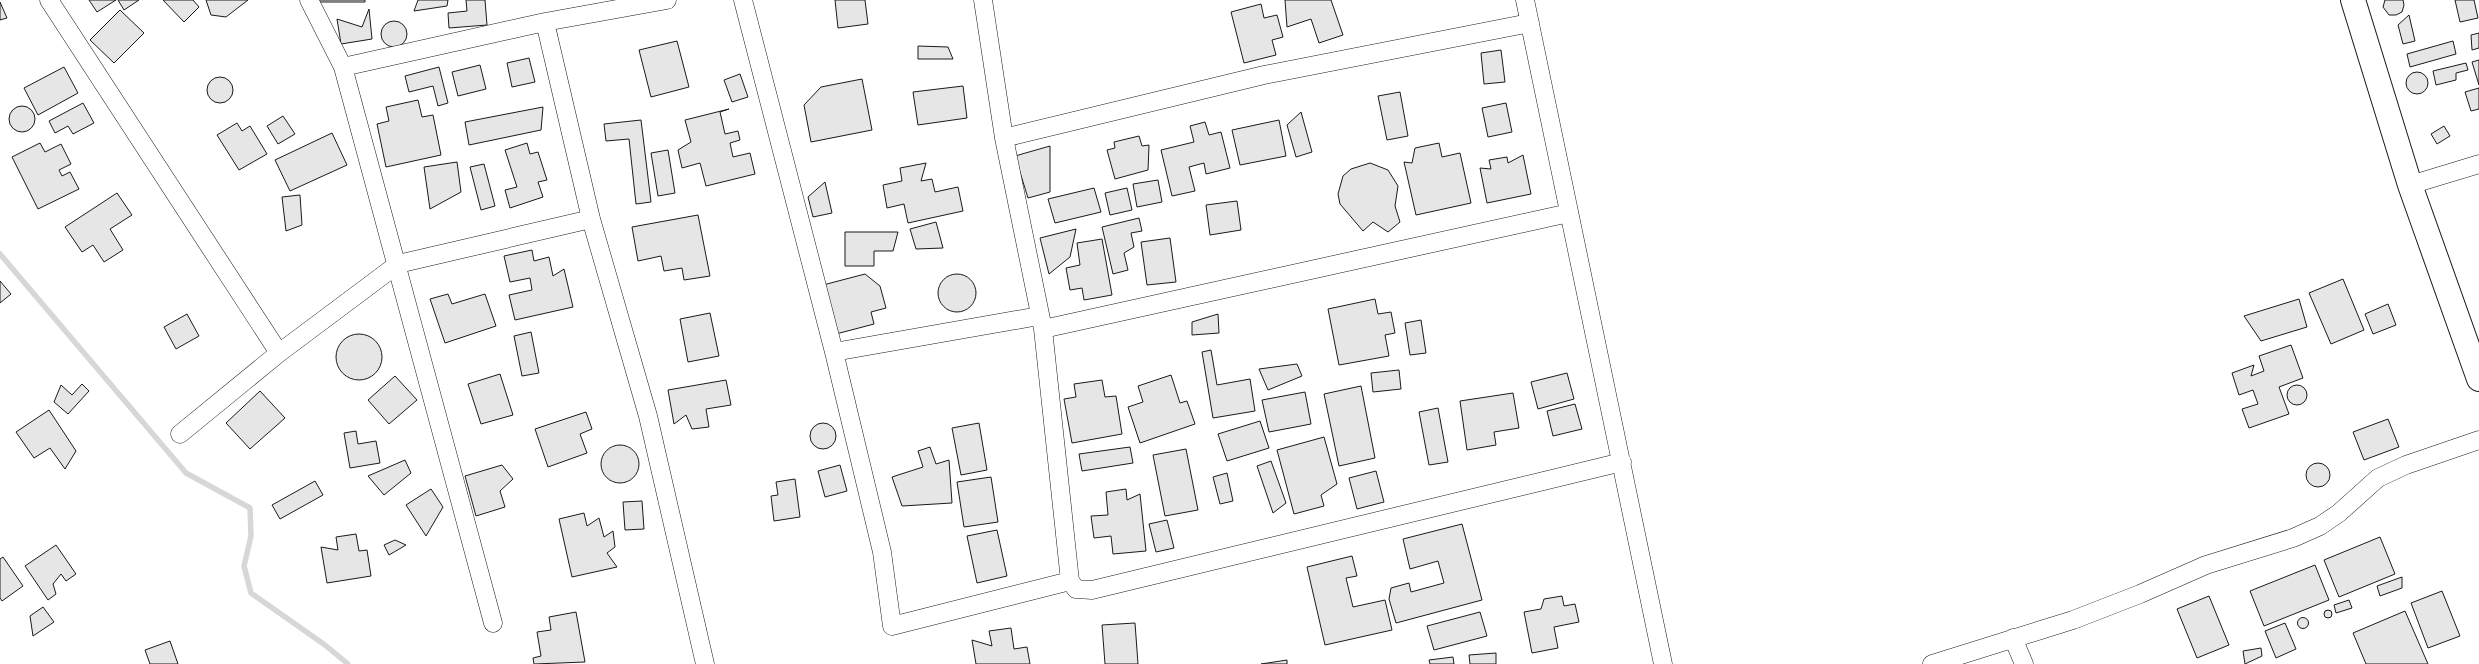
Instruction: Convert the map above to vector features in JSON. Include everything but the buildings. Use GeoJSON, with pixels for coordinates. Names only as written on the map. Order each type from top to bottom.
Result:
{"type":"FeatureCollection","features":[{"type":"Feature","properties":{"kind":"street"},"geometry":{"type":"LineString","coordinates":[[49,0],[279,353]]}},
{"type":"Feature","properties":{"kind":"street"},"geometry":{"type":"LineString","coordinates":[[309,0],[343,67],[398,264],[493,623]]}},
{"type":"Feature","properties":{"kind":"street"},"geometry":{"type":"LineString","coordinates":[[343,67],[545,22],[667,0]]}},
{"type":"Feature","properties":{"kind":"street"},"geometry":{"type":"LineString","coordinates":[[743,0],[834,352],[882,552],[892,626],[1070,581]]}},
{"type":"Feature","properties":{"kind":"street"},"geometry":{"type":"LineString","coordinates":[[983,0],[1004,138],[1041,323],[1070,581],[1076,589],[1092,590],[1622,462]]}},
{"type":"Feature","properties":{"kind":"street"},"geometry":{"type":"LineString","coordinates":[[1525,0],[1664,664]]}},
{"type":"Feature","properties":{"kind":"street"},"geometry":{"type":"LineString","coordinates":[[2353,0],[2410,185],[2479,379]]}},
{"type":"Feature","properties":{"kind":"street"},"geometry":{"type":"LineString","coordinates":[[545,22],[591,219],[648,416],[705,664]]}},
{"type":"Feature","properties":{"kind":"street"},"geometry":{"type":"LineString","coordinates":[[1004,138],[1264,75],[1530,23]]}},
{"type":"Feature","properties":{"kind":"street"},"geometry":{"type":"LineString","coordinates":[[2410,185],[2479,164]]}},
{"type":"Feature","properties":{"kind":"street"},"geometry":{"type":"LineString","coordinates":[[834,352],[1041,323],[1569,212]]}},
{"type":"Feature","properties":{"kind":"street"},"geometry":{"type":"LineString","coordinates":[[180,434],[279,353],[398,264],[591,219]]}},
{"type":"Feature","properties":{"kind":"street"},"geometry":{"type":"LineString","coordinates":[[1932,664],[2098,610],[2206,565],[2294,538],[2320,526],[2339,513],[2378,478],[2406,465],[2479,440]]}},
{"type":"Feature","properties":{"kind":"street"},"geometry":{"type":"LineString","coordinates":[[2013,638],[2024,664]]}},
{"type":"Feature","properties":{"kind":"waterway"},"geometry":{"type":"LineString","coordinates":[[0,254],[186,473],[250,508],[251,536],[244,566],[251,593],[325,645],[348,664]]}}]}
